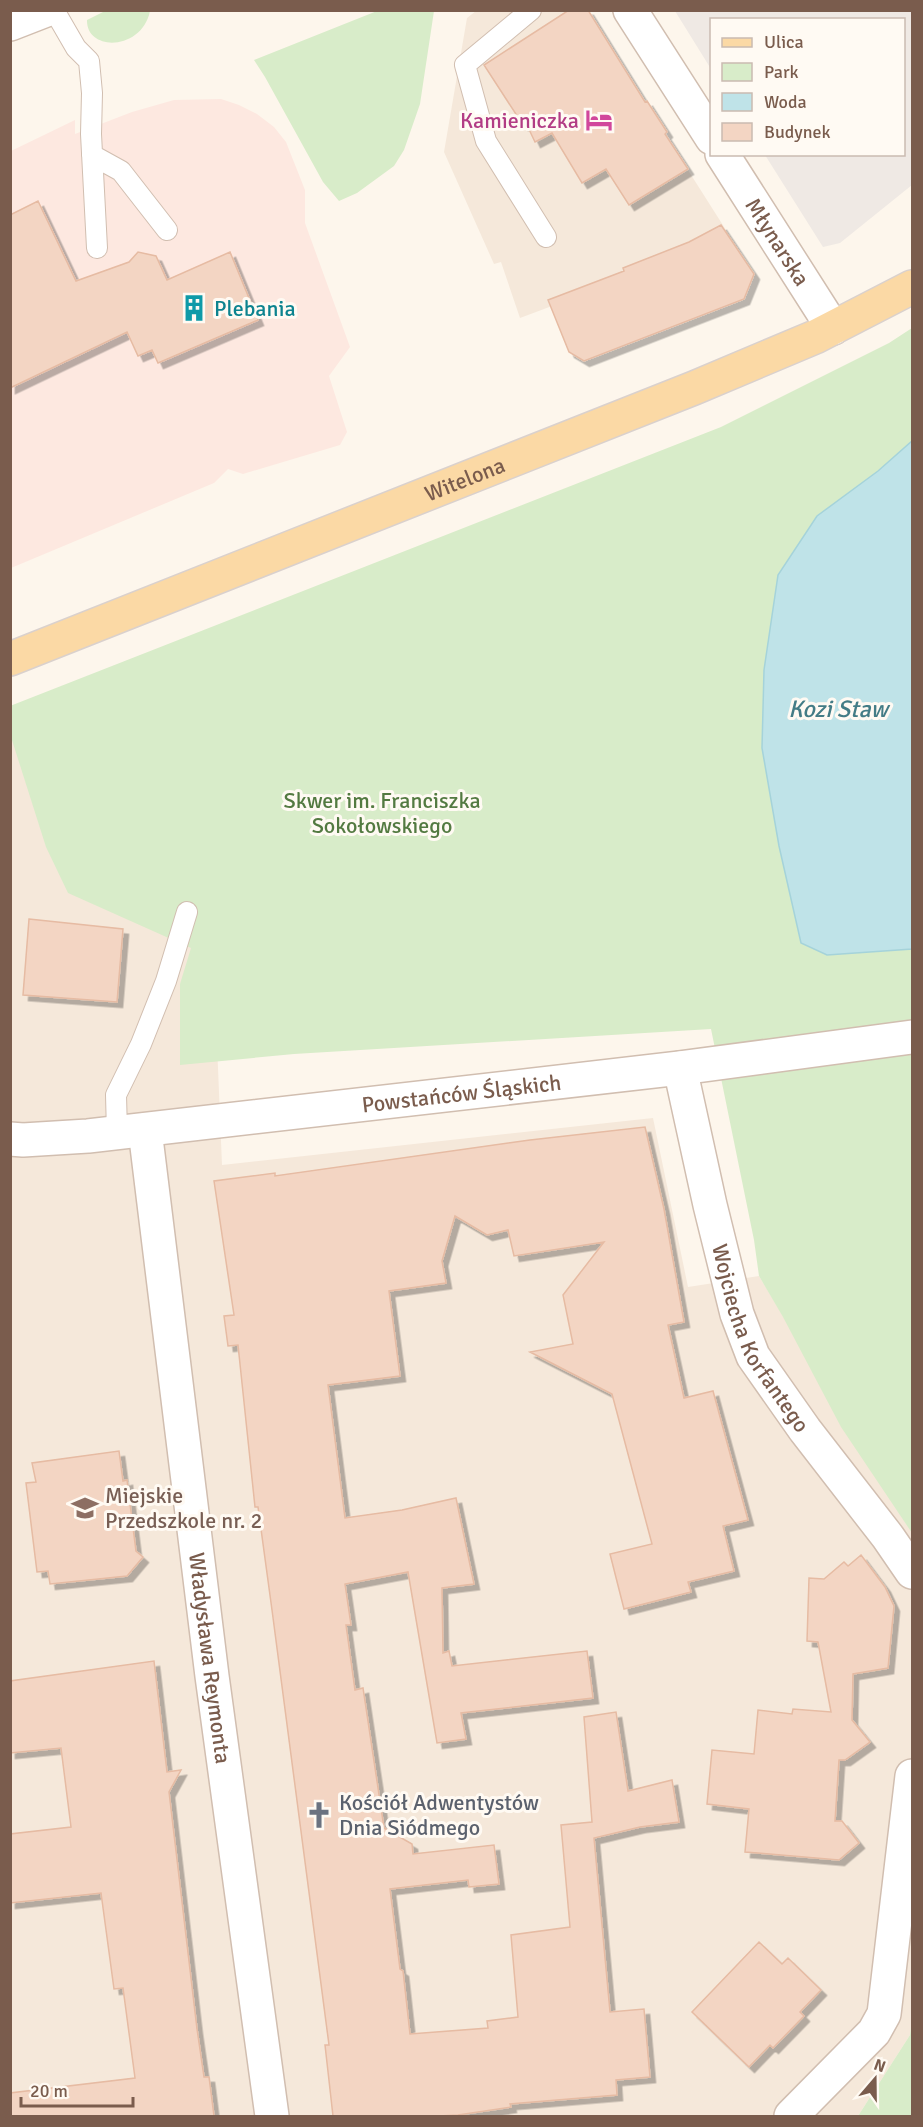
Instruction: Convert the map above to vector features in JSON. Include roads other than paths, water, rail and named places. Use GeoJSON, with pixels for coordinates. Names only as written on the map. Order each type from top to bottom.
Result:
{"type":"FeatureCollection","features":[{"type":"Feature","properties":{"kind":"main road","name":"Witelona"},"geometry":{"type":"LineString","coordinates":[[12,654],[683,392],[833,328],[912,286]]}},
{"type":"Feature","properties":{"kind":"street"},"geometry":{"type":"LineString","coordinates":[[10,24],[46,10]]}},
{"type":"Feature","properties":{"kind":"street"},"geometry":{"type":"LineString","coordinates":[[630,10],[710,136]]}},
{"type":"Feature","properties":{"kind":"street","name":"Młynarska"},"geometry":{"type":"LineString","coordinates":[[723,156],[833,328]]}},
{"type":"Feature","properties":{"kind":"street","name":"Powstańców Śląskich"},"geometry":{"type":"LineString","coordinates":[[10,1139],[66,1138],[131,1131],[680,1068],[912,1037]]}},
{"type":"Feature","properties":{"kind":"street","name":"Wojciecha Korfantego"},"geometry":{"type":"LineString","coordinates":[[680,1068],[731,1292],[753,1356],[912,1572]]}},
{"type":"Feature","properties":{"kind":"street","name":"Władysława Reymonta"},"geometry":{"type":"LineString","coordinates":[[131,1131],[212,1676],[272,2116]]}},
{"type":"Feature","properties":{"kind":"street"},"geometry":{"type":"LineString","coordinates":[[791,2116],[874,2032],[884,2014],[912,1776]]}},
{"type":"Feature","properties":{"kind":"lane"},"geometry":{"type":"LineString","coordinates":[[54,10],[76,48],[90,61],[97,248]]}},
{"type":"Feature","properties":{"kind":"lane"},"geometry":{"type":"LineString","coordinates":[[531,10],[465,65],[486,141],[546,237]]}},
{"type":"Feature","properties":{"kind":"lane"},"geometry":{"type":"LineString","coordinates":[[92,155],[121,171],[167,230]]}},
{"type":"Feature","properties":{"kind":"lane"},"geometry":{"type":"LineString","coordinates":[[131,1131],[116,1095],[141,1044],[166,981],[187,912]]}},
{"type":"Feature","properties":{"kind":"water","name":"Kozi Staw"},"geometry":{"type":"Polygon","coordinates":[[[912,441],[912,949],[827,955],[801,943],[779,846],[762,748],[764,670],[778,575],[817,516],[878,471],[912,441]]]}},
{"type":"Feature","properties":{"kind":"place","name":"Kamieniczka"},"geometry":{"type":"Point","coordinates":[599,120]}},
{"type":"Feature","properties":{"kind":"place","name":"Plebania"},"geometry":{"type":"Point","coordinates":[194,308]}},
{"type":"Feature","properties":{"kind":"place","name":"Miejskie Przedszkole nr. 2"},"geometry":{"type":"Point","coordinates":[85,1508]}},
{"type":"Feature","properties":{"kind":"place","name":"Kościół Adwentystów Dnia Siódmego"},"geometry":{"type":"Point","coordinates":[319,1815]}},
{"type":"Feature","properties":{"kind":"park label","name":"Skwer im. Franciszka Sokołowskiego"},"geometry":{"type":"Point","coordinates":[382,812]}}]}
